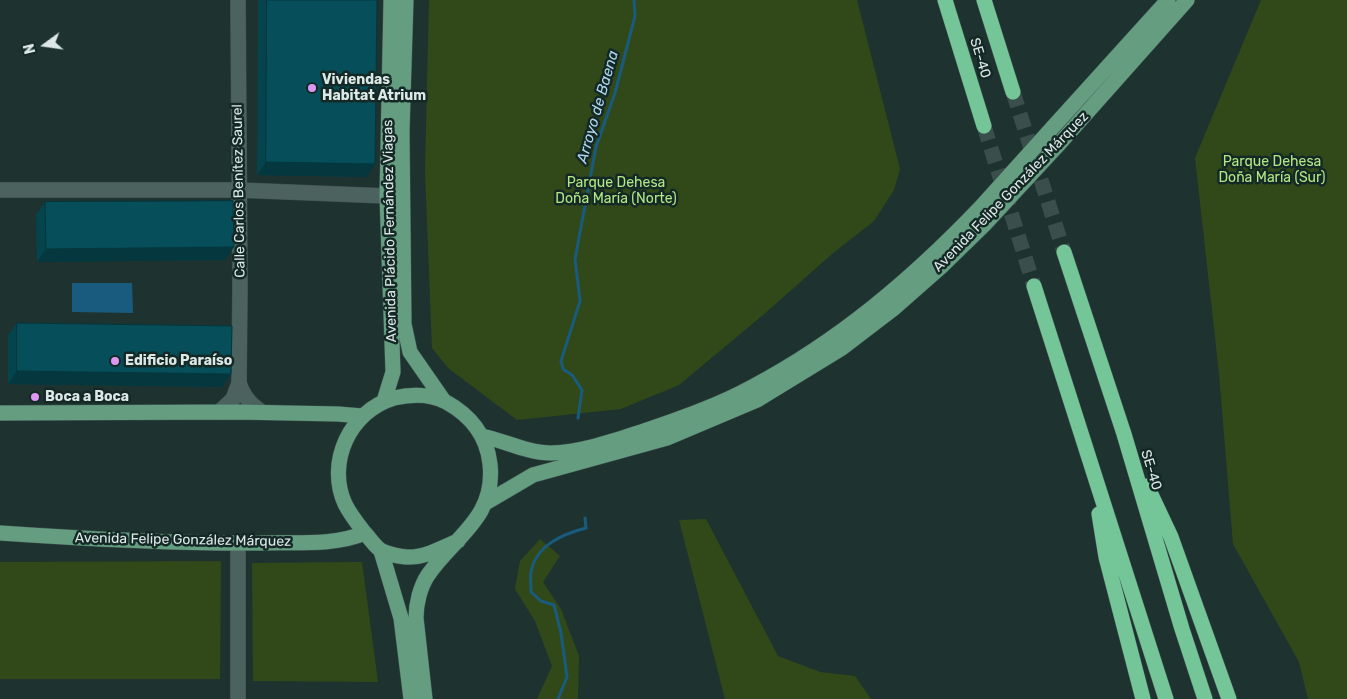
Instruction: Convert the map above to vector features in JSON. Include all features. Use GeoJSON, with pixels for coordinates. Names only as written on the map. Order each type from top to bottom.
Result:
{"type":"FeatureCollection","features":[{"type":"Feature","properties":{"kind":"highway","name":"SE-40"},"geometry":{"type":"LineString","coordinates":[[945,0],[984,126]]}},
{"type":"Feature","properties":{"kind":"highway","name":"SE-40"},"geometry":{"type":"LineString","coordinates":[[984,0],[1013,92]]}},
{"type":"Feature","properties":{"kind":"highway","name":"SE-40"},"geometry":{"type":"LineString","coordinates":[[1064,252],[1124,434],[1182,629],[1205,699]]}},
{"type":"Feature","properties":{"kind":"highway"},"geometry":{"type":"LineString","coordinates":[[1034,286],[1166,699]]}},
{"type":"Feature","properties":{"kind":"highway"},"geometry":{"type":"LineString","coordinates":[[1124,434],[1170,537],[1229,699]]}},
{"type":"Feature","properties":{"kind":"highway"},"geometry":{"type":"LineString","coordinates":[[1091,461],[1106,557],[1144,699]]}},
{"type":"Feature","properties":{"kind":"main road","name":"Avenida Plácido Fernández Viagas"},"geometry":{"type":"LineString","coordinates":[[384,401],[393,372],[387,196],[392,0]]}},
{"type":"Feature","properties":{"kind":"main road","name":"Avenida Plácido Fernández Viagas"},"geometry":{"type":"LineString","coordinates":[[406,0],[402,131],[404,324],[410,352],[444,401]]}},
{"type":"Feature","properties":{"kind":"main road","name":"Avenida Felipe González Márquez"},"geometry":{"type":"LineString","coordinates":[[482,436],[500,439],[526,450],[549,453],[566,452],[608,443],[663,424],[751,388],[788,366],[839,333],[886,298],[937,253],[1168,0]]}},
{"type":"Feature","properties":{"kind":"main road","name":"Avenida Felipe González Márquez"},"geometry":{"type":"LineString","coordinates":[[487,502],[533,475],[667,438],[757,400],[842,348],[886,315],[943,265],[984,225],[1187,0]]}},
{"type":"Feature","properties":{"kind":"main road"},"geometry":{"type":"LineString","coordinates":[[411,699],[401,618],[381,551],[353,517],[344,502],[338,480],[342,449],[348,434],[362,416],[384,401],[404,396],[424,396],[444,401],[462,412],[482,436],[490,463],[487,502],[478,517],[427,576],[416,605],[425,699]]}},
{"type":"Feature","properties":{"kind":"main road"},"geometry":{"type":"LineString","coordinates":[[0,413],[262,412],[362,416]]}},
{"type":"Feature","properties":{"kind":"main road","name":"Avenida Felipe González Márquez"},"geometry":{"type":"LineString","coordinates":[[0,533],[129,541],[238,543],[327,542],[349,539],[365,533]]}},
{"type":"Feature","properties":{"kind":"main road"},"geometry":{"type":"LineString","coordinates":[[381,551],[408,557],[432,552],[458,541]]}},
{"type":"Feature","properties":{"kind":"street","name":"Calle Carlos Benítez Saurel"},"geometry":{"type":"LineString","coordinates":[[238,0],[239,383],[245,398],[252,406],[262,412]]}},
{"type":"Feature","properties":{"kind":"street"},"geometry":{"type":"LineString","coordinates":[[0,190],[238,190],[387,196]]}},
{"type":"Feature","properties":{"kind":"street","name":"Calle Carlos Benítez Saurel"},"geometry":{"type":"LineString","coordinates":[[219,412],[232,399],[239,383]]}},
{"type":"Feature","properties":{"kind":"street"},"geometry":{"type":"LineString","coordinates":[[238,543],[238,699]]}},
{"type":"Feature","properties":{"kind":"green space","name":"Parque Dehesa Doña María (Norte)"},"geometry":{"type":"Polygon","coordinates":[[[429,0],[857,0],[900,169],[894,190],[874,221],[832,254],[679,385],[621,409],[517,420],[448,368],[432,348],[425,171],[429,0]]]}},
{"type":"Feature","properties":{"kind":"green space","name":"Parque Dehesa Doña María (Sur)"},"geometry":{"type":"Polygon","coordinates":[[[1261,0],[1347,0],[1347,699],[1308,699],[1299,662],[1233,544],[1219,373],[1195,158],[1261,0]]]}},
{"type":"Feature","properties":{"kind":"green space"},"geometry":{"type":"Polygon","coordinates":[[[706,519],[778,656],[820,672],[855,676],[871,699],[725,699],[679,520],[706,519]]]}},
{"type":"Feature","properties":{"kind":"green space"},"geometry":{"type":"Polygon","coordinates":[[[540,539],[560,556],[543,582],[561,609],[579,656],[578,699],[537,699],[552,666],[535,621],[515,589],[520,561],[540,539]]]}},
{"type":"Feature","properties":{"kind":"green space"},"geometry":{"type":"Polygon","coordinates":[[[221,561],[220,679],[0,679],[0,562],[221,561]]]}},
{"type":"Feature","properties":{"kind":"green space"},"geometry":{"type":"Polygon","coordinates":[[[362,562],[378,682],[253,681],[252,563],[362,562]]]}},
{"type":"Feature","properties":{"kind":"water"},"geometry":{"type":"Polygon","coordinates":[[[72,283],[132,283],[133,313],[72,312],[72,283]]]}},
{"type":"Feature","properties":{"kind":"building","name":"Viviendas Habitat Atrium"},"geometry":{"type":"Polygon","coordinates":[[[267,0],[377,0],[375,164],[266,162],[267,0]]]}},
{"type":"Feature","properties":{"kind":"building"},"geometry":{"type":"Polygon","coordinates":[[[233,201],[234,247],[46,249],[45,202],[233,201]]]}},
{"type":"Feature","properties":{"kind":"building","name":"Edificio Paraíso"},"geometry":{"type":"Polygon","coordinates":[[[17,323],[232,326],[231,374],[17,371],[17,323]]]}},
{"type":"Feature","properties":{"kind":"waterway","name":"Arroyo de Baena"},"geometry":{"type":"LineString","coordinates":[[578,418],[582,390],[572,375],[563,369],[561,361],[580,301],[575,259],[596,147],[615,93],[635,16],[634,0]]}},
{"type":"Feature","properties":{"kind":"waterway"},"geometry":{"type":"LineString","coordinates":[[558,699],[567,677],[561,633],[554,605],[541,601],[531,592],[531,572],[538,555],[552,542],[560,537],[586,528],[585,518]]}},
{"type":"Feature","properties":{"kind":"tunnel"},"geometry":{"type":"LineString","coordinates":[[1013,92],[1064,252]]}},
{"type":"Feature","properties":{"kind":"tunnel"},"geometry":{"type":"LineString","coordinates":[[984,126],[1034,286]]}},
{"type":"Feature","properties":{"kind":"place","name":"Viviendas Habitat Atrium"},"geometry":{"type":"Point","coordinates":[312,88]}},
{"type":"Feature","properties":{"kind":"place","name":"Edificio Paraíso"},"geometry":{"type":"Point","coordinates":[115,361]}},
{"type":"Feature","properties":{"kind":"place","name":"Boca a Boca"},"geometry":{"type":"Point","coordinates":[35,397]}}]}
